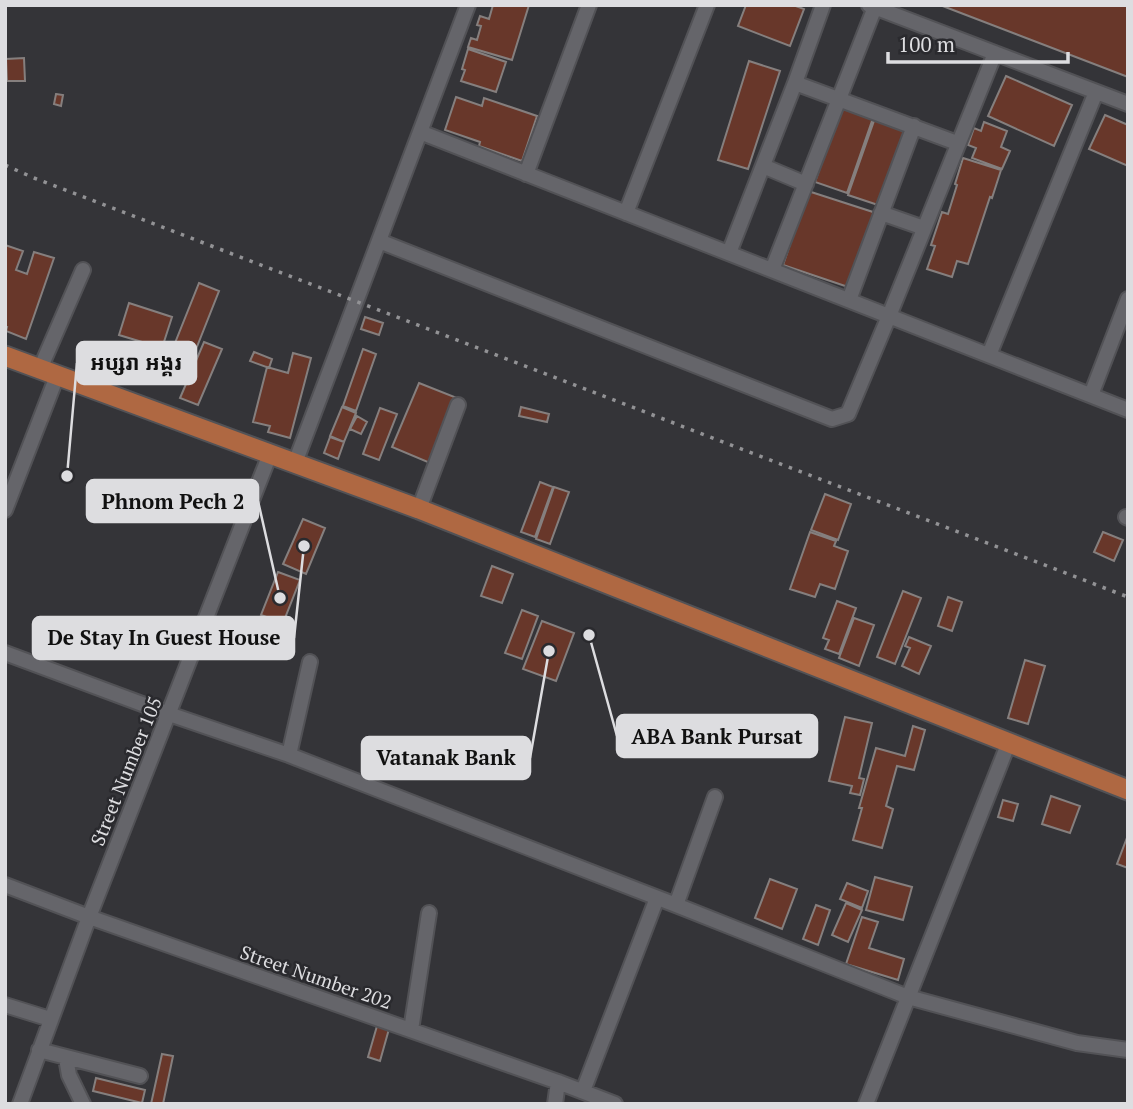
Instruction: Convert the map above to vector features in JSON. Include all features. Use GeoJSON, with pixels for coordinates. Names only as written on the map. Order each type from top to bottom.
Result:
{"type":"FeatureCollection","features":[{"type":"Feature","properties":{"kind":"main road"},"geometry":{"type":"LineString","coordinates":[[5,356],[419,509],[1128,790]]}},
{"type":"Feature","properties":{"kind":"street"},"geometry":{"type":"LineString","coordinates":[[295,463],[468,5]]}},
{"type":"Feature","properties":{"kind":"street"},"geometry":{"type":"LineString","coordinates":[[526,174],[589,5]]}},
{"type":"Feature","properties":{"kind":"street"},"geometry":{"type":"LineString","coordinates":[[626,213],[707,5]]}},
{"type":"Feature","properties":{"kind":"street"},"geometry":{"type":"LineString","coordinates":[[729,253],[823,5]]}},
{"type":"Feature","properties":{"kind":"street"},"geometry":{"type":"LineString","coordinates":[[772,270],[840,99],[872,6],[1128,104]]}},
{"type":"Feature","properties":{"kind":"street"},"geometry":{"type":"LineString","coordinates":[[379,241],[832,419],[848,414],[995,53]]}},
{"type":"Feature","properties":{"kind":"street"},"geometry":{"type":"LineString","coordinates":[[795,83],[957,143]]}},
{"type":"Feature","properties":{"kind":"street"},"geometry":{"type":"LineString","coordinates":[[989,355],[1096,92]]}},
{"type":"Feature","properties":{"kind":"street"},"geometry":{"type":"LineString","coordinates":[[849,300],[914,126]]}},
{"type":"Feature","properties":{"kind":"street"},"geometry":{"type":"LineString","coordinates":[[420,132],[1128,410]]}},
{"type":"Feature","properties":{"kind":"street"},"geometry":{"type":"LineString","coordinates":[[763,166],[806,184]]}},
{"type":"Feature","properties":{"kind":"street"},"geometry":{"type":"LineString","coordinates":[[881,213],[924,228]]}},
{"type":"Feature","properties":{"kind":"street"},"geometry":{"type":"LineString","coordinates":[[5,510],[83,270]]}},
{"type":"Feature","properties":{"kind":"street"},"geometry":{"type":"LineString","coordinates":[[1091,395],[1128,299]]}},
{"type":"Feature","properties":{"kind":"street"},"geometry":{"type":"LineString","coordinates":[[419,509],[458,405]]}},
{"type":"Feature","properties":{"kind":"street","name":"Street Number 105"},"geometry":{"type":"LineString","coordinates":[[20,1104],[89,917],[270,454]]}},
{"type":"Feature","properties":{"kind":"street"},"geometry":{"type":"LineString","coordinates":[[5,653],[289,755],[908,997],[1077,1043],[1128,1050]]}},
{"type":"Feature","properties":{"kind":"street"},"geometry":{"type":"LineString","coordinates":[[289,755],[310,662]]}},
{"type":"Feature","properties":{"kind":"street"},"geometry":{"type":"LineString","coordinates":[[866,1104],[1009,742]]}},
{"type":"Feature","properties":{"kind":"street"},"geometry":{"type":"LineString","coordinates":[[676,905],[715,797]]}},
{"type":"Feature","properties":{"kind":"street","name":"Street Number 202"},"geometry":{"type":"LineString","coordinates":[[5,885],[615,1104]]}},
{"type":"Feature","properties":{"kind":"street"},"geometry":{"type":"LineString","coordinates":[[583,1091],[657,898]]}},
{"type":"Feature","properties":{"kind":"street"},"geometry":{"type":"LineString","coordinates":[[411,1031],[429,913]]}},
{"type":"Feature","properties":{"kind":"street"},"geometry":{"type":"LineString","coordinates":[[5,1005],[50,1019]]}},
{"type":"Feature","properties":{"kind":"street"},"geometry":{"type":"LineString","coordinates":[[39,1050],[140,1076]]}},
{"type":"Feature","properties":{"kind":"street"},"geometry":{"type":"LineString","coordinates":[[66,1058],[69,1075],[83,1104]]}},
{"type":"Feature","properties":{"kind":"street"},"geometry":{"type":"LineString","coordinates":[[555,1104],[558,1082]]}},
{"type":"Feature","properties":{"kind":"building"},"geometry":{"type":"Polygon","coordinates":[[[493,5],[529,5],[512,60],[468,47],[471,38],[477,40],[481,26],[477,25],[480,16],[489,19],[493,5]]]}},
{"type":"Feature","properties":{"kind":"building"},"geometry":{"type":"Polygon","coordinates":[[[746,5],[793,5],[804,9],[790,46],[738,26],[746,5]]]}},
{"type":"Feature","properties":{"kind":"building"},"geometry":{"type":"Polygon","coordinates":[[[940,5],[1128,5],[1128,77],[940,5]]]}},
{"type":"Feature","properties":{"kind":"building"},"geometry":{"type":"Polygon","coordinates":[[[468,49],[506,62],[496,92],[461,81],[468,49]]]}},
{"type":"Feature","properties":{"kind":"building"},"geometry":{"type":"Polygon","coordinates":[[[24,58],[25,81],[7,81],[6,59],[24,58]]]}},
{"type":"Feature","properties":{"kind":"building"},"geometry":{"type":"Polygon","coordinates":[[[749,61],[780,71],[748,169],[718,160],[749,61]]]}},
{"type":"Feature","properties":{"kind":"building"},"geometry":{"type":"Polygon","coordinates":[[[1006,76],[1072,105],[1054,146],[988,116],[1006,76]]]}},
{"type":"Feature","properties":{"kind":"building"},"geometry":{"type":"Polygon","coordinates":[[[56,94],[63,95],[61,106],[54,104],[56,94]]]}},
{"type":"Feature","properties":{"kind":"building"},"geometry":{"type":"Polygon","coordinates":[[[456,97],[482,106],[484,98],[537,116],[522,161],[479,146],[480,142],[445,130],[456,97]]]}},
{"type":"Feature","properties":{"kind":"building"},"geometry":{"type":"Polygon","coordinates":[[[841,107],[873,118],[847,193],[815,182],[841,107]]]}},
{"type":"Feature","properties":{"kind":"building"},"geometry":{"type":"Polygon","coordinates":[[[1105,115],[1128,125],[1128,166],[1089,149],[1105,115]]]}},
{"type":"Feature","properties":{"kind":"building"},"geometry":{"type":"Polygon","coordinates":[[[875,118],[908,130],[881,206],[848,195],[875,118]]]}},
{"type":"Feature","properties":{"kind":"building"},"geometry":{"type":"Polygon","coordinates":[[[984,122],[1007,131],[1001,147],[1010,151],[1002,169],[972,158],[976,148],[968,145],[974,128],[981,131],[984,122]]]}},
{"type":"Feature","properties":{"kind":"building"},"geometry":{"type":"Polygon","coordinates":[[[963,158],[1001,170],[968,264],[957,261],[952,277],[927,269],[935,246],[931,245],[942,212],[948,214],[963,158]]]}},
{"type":"Feature","properties":{"kind":"building"},"geometry":{"type":"Polygon","coordinates":[[[808,191],[876,213],[851,288],[783,265],[808,191]]]}},
{"type":"Feature","properties":{"kind":"building"},"geometry":{"type":"Polygon","coordinates":[[[5,245],[23,251],[16,270],[27,274],[34,252],[54,258],[26,339],[6,331],[5,327],[5,245]]]}},
{"type":"Feature","properties":{"kind":"building"},"geometry":{"type":"Polygon","coordinates":[[[199,283],[219,291],[185,377],[165,368],[199,283]]]}},
{"type":"Feature","properties":{"kind":"building"},"geometry":{"type":"Polygon","coordinates":[[[129,303],[172,317],[162,348],[119,335],[129,303]]]}},
{"type":"Feature","properties":{"kind":"building"},"geometry":{"type":"Polygon","coordinates":[[[365,317],[383,323],[379,335],[361,329],[365,317]]]}},
{"type":"Feature","properties":{"kind":"building"},"geometry":{"type":"Polygon","coordinates":[[[204,342],[222,349],[198,405],[180,398],[204,342]]]}},
{"type":"Feature","properties":{"kind":"building"},"geometry":{"type":"Polygon","coordinates":[[[363,349],[376,354],[356,411],[343,406],[363,349]]]}},
{"type":"Feature","properties":{"kind":"building"},"geometry":{"type":"Polygon","coordinates":[[[254,352],[272,359],[269,368],[250,361],[254,352]]]}},
{"type":"Feature","properties":{"kind":"building"},"geometry":{"type":"Polygon","coordinates":[[[293,353],[311,358],[290,438],[268,432],[270,426],[253,422],[267,367],[288,373],[293,353]]]}},
{"type":"Feature","properties":{"kind":"building"},"geometry":{"type":"Polygon","coordinates":[[[419,383],[457,398],[430,463],[392,447],[419,383]]]}},
{"type":"Feature","properties":{"kind":"building"},"geometry":{"type":"Polygon","coordinates":[[[342,407],[356,413],[344,442],[330,436],[342,407]]]}},
{"type":"Feature","properties":{"kind":"building"},"geometry":{"type":"Polygon","coordinates":[[[521,407],[549,414],[547,422],[519,416],[521,407]]]}},
{"type":"Feature","properties":{"kind":"building"},"geometry":{"type":"Polygon","coordinates":[[[380,408],[397,414],[379,460],[363,454],[380,408]]]}},
{"type":"Feature","properties":{"kind":"building"},"geometry":{"type":"Polygon","coordinates":[[[357,416],[367,422],[361,434],[350,429],[357,416]]]}},
{"type":"Feature","properties":{"kind":"building"},"geometry":{"type":"Polygon","coordinates":[[[330,437],[344,442],[338,459],[324,453],[330,437]]]}},
{"type":"Feature","properties":{"kind":"building"},"geometry":{"type":"Polygon","coordinates":[[[540,482],[553,487],[535,537],[521,532],[540,482]]]}},
{"type":"Feature","properties":{"kind":"building"},"geometry":{"type":"Polygon","coordinates":[[[554,487],[569,492],[550,544],[536,539],[554,487]]]}},
{"type":"Feature","properties":{"kind":"building"},"geometry":{"type":"Polygon","coordinates":[[[825,494],[851,504],[838,540],[811,530],[825,494]]]}},
{"type":"Feature","properties":{"kind":"building"},"geometry":{"type":"Polygon","coordinates":[[[303,519],[325,528],[306,574],[283,564],[303,519]]]}},
{"type":"Feature","properties":{"kind":"building"},"geometry":{"type":"Polygon","coordinates":[[[810,532],[836,541],[834,546],[848,551],[835,589],[820,584],[815,597],[790,589],[810,532]]]}},
{"type":"Feature","properties":{"kind":"building"},"geometry":{"type":"Polygon","coordinates":[[[1103,532],[1123,540],[1114,561],[1094,552],[1103,532]]]}},
{"type":"Feature","properties":{"kind":"building"},"geometry":{"type":"Polygon","coordinates":[[[492,566],[513,574],[502,603],[481,596],[492,566]]]}},
{"type":"Feature","properties":{"kind":"building"},"geometry":{"type":"Polygon","coordinates":[[[278,572],[300,580],[283,623],[261,615],[278,572]]]}},
{"type":"Feature","properties":{"kind":"building"},"geometry":{"type":"Polygon","coordinates":[[[903,591],[921,598],[895,664],[877,657],[903,591]]]}},
{"type":"Feature","properties":{"kind":"building"},"geometry":{"type":"Polygon","coordinates":[[[948,597],[962,602],[952,631],[938,626],[948,597]]]}},
{"type":"Feature","properties":{"kind":"building"},"geometry":{"type":"Polygon","coordinates":[[[837,601],[856,608],[839,654],[825,649],[829,640],[823,638],[837,601]]]}},
{"type":"Feature","properties":{"kind":"building"},"geometry":{"type":"Polygon","coordinates":[[[522,610],[538,616],[522,659],[505,653],[522,610]]]}},
{"type":"Feature","properties":{"kind":"building"},"geometry":{"type":"Polygon","coordinates":[[[854,618],[874,625],[859,666],[839,658],[854,618]]]}},
{"type":"Feature","properties":{"kind":"building"},"geometry":{"type":"Polygon","coordinates":[[[542,621],[574,633],[556,681],[523,669],[542,621]]]}},
{"type":"Feature","properties":{"kind":"building"},"geometry":{"type":"Polygon","coordinates":[[[909,637],[931,646],[919,674],[902,666],[910,648],[905,646],[909,637]]]}},
{"type":"Feature","properties":{"kind":"building"},"geometry":{"type":"Polygon","coordinates":[[[1025,660],[1045,666],[1028,724],[1008,718],[1025,660]]]}},
{"type":"Feature","properties":{"kind":"building"},"geometry":{"type":"Polygon","coordinates":[[[845,717],[872,723],[859,778],[864,779],[860,795],[850,793],[852,786],[829,781],[845,717]]]}},
{"type":"Feature","properties":{"kind":"building"},"geometry":{"type":"Polygon","coordinates":[[[913,726],[925,730],[914,770],[897,766],[886,806],[893,809],[882,848],[853,840],[876,748],[905,756],[913,726]]]}},
{"type":"Feature","properties":{"kind":"building"},"geometry":{"type":"Polygon","coordinates":[[[1051,796],[1080,806],[1070,833],[1042,824],[1051,796]]]}},
{"type":"Feature","properties":{"kind":"building"},"geometry":{"type":"Polygon","coordinates":[[[1003,800],[1018,804],[1013,821],[998,817],[1003,800]]]}},
{"type":"Feature","properties":{"kind":"building"},"geometry":{"type":"Polygon","coordinates":[[[1128,835],[1128,868],[1117,864],[1128,835]]]}},
{"type":"Feature","properties":{"kind":"building"},"geometry":{"type":"Polygon","coordinates":[[[875,877],[912,887],[903,920],[866,910],[875,877]]]}},
{"type":"Feature","properties":{"kind":"building"},"geometry":{"type":"Polygon","coordinates":[[[770,879],[797,889],[782,929],[755,918],[770,879]]]}},
{"type":"Feature","properties":{"kind":"building"},"geometry":{"type":"Polygon","coordinates":[[[847,883],[868,891],[862,908],[840,899],[847,883]]]}},
{"type":"Feature","properties":{"kind":"building"},"geometry":{"type":"Polygon","coordinates":[[[846,903],[862,910],[848,942],[832,935],[846,903]]]}},
{"type":"Feature","properties":{"kind":"building"},"geometry":{"type":"Polygon","coordinates":[[[816,905],[830,910],[818,945],[803,939],[816,905]]]}},
{"type":"Feature","properties":{"kind":"building"},"geometry":{"type":"Polygon","coordinates":[[[862,917],[878,922],[869,948],[904,959],[898,980],[846,964],[862,917]]]}},
{"type":"Feature","properties":{"kind":"building"},"geometry":{"type":"Polygon","coordinates":[[[377,1026],[389,1029],[380,1061],[368,1057],[377,1026]]]}},
{"type":"Feature","properties":{"kind":"building"},"geometry":{"type":"Polygon","coordinates":[[[162,1054],[173,1056],[163,1104],[151,1104],[162,1054]]]}},
{"type":"Feature","properties":{"kind":"building"},"geometry":{"type":"Polygon","coordinates":[[[96,1078],[145,1090],[142,1103],[93,1091],[96,1078]]]}},
{"type":"Feature","properties":{"kind":"railway"},"geometry":{"type":"LineString","coordinates":[[5,165],[1128,597]]}},
{"type":"Feature","properties":{"kind":"place","name":"អប្សរា អង្គរ"},"geometry":{"type":"Point","coordinates":[67,476]}},
{"type":"Feature","properties":{"kind":"place","name":"De Stay In Guest House"},"geometry":{"type":"Point","coordinates":[304,546]}},
{"type":"Feature","properties":{"kind":"place","name":"Phnom Pech 2"},"geometry":{"type":"Point","coordinates":[280,598]}},
{"type":"Feature","properties":{"kind":"place","name":"ABA Bank Pursat"},"geometry":{"type":"Point","coordinates":[589,635]}},
{"type":"Feature","properties":{"kind":"place","name":"Vatanak Bank"},"geometry":{"type":"Point","coordinates":[549,651]}}]}
